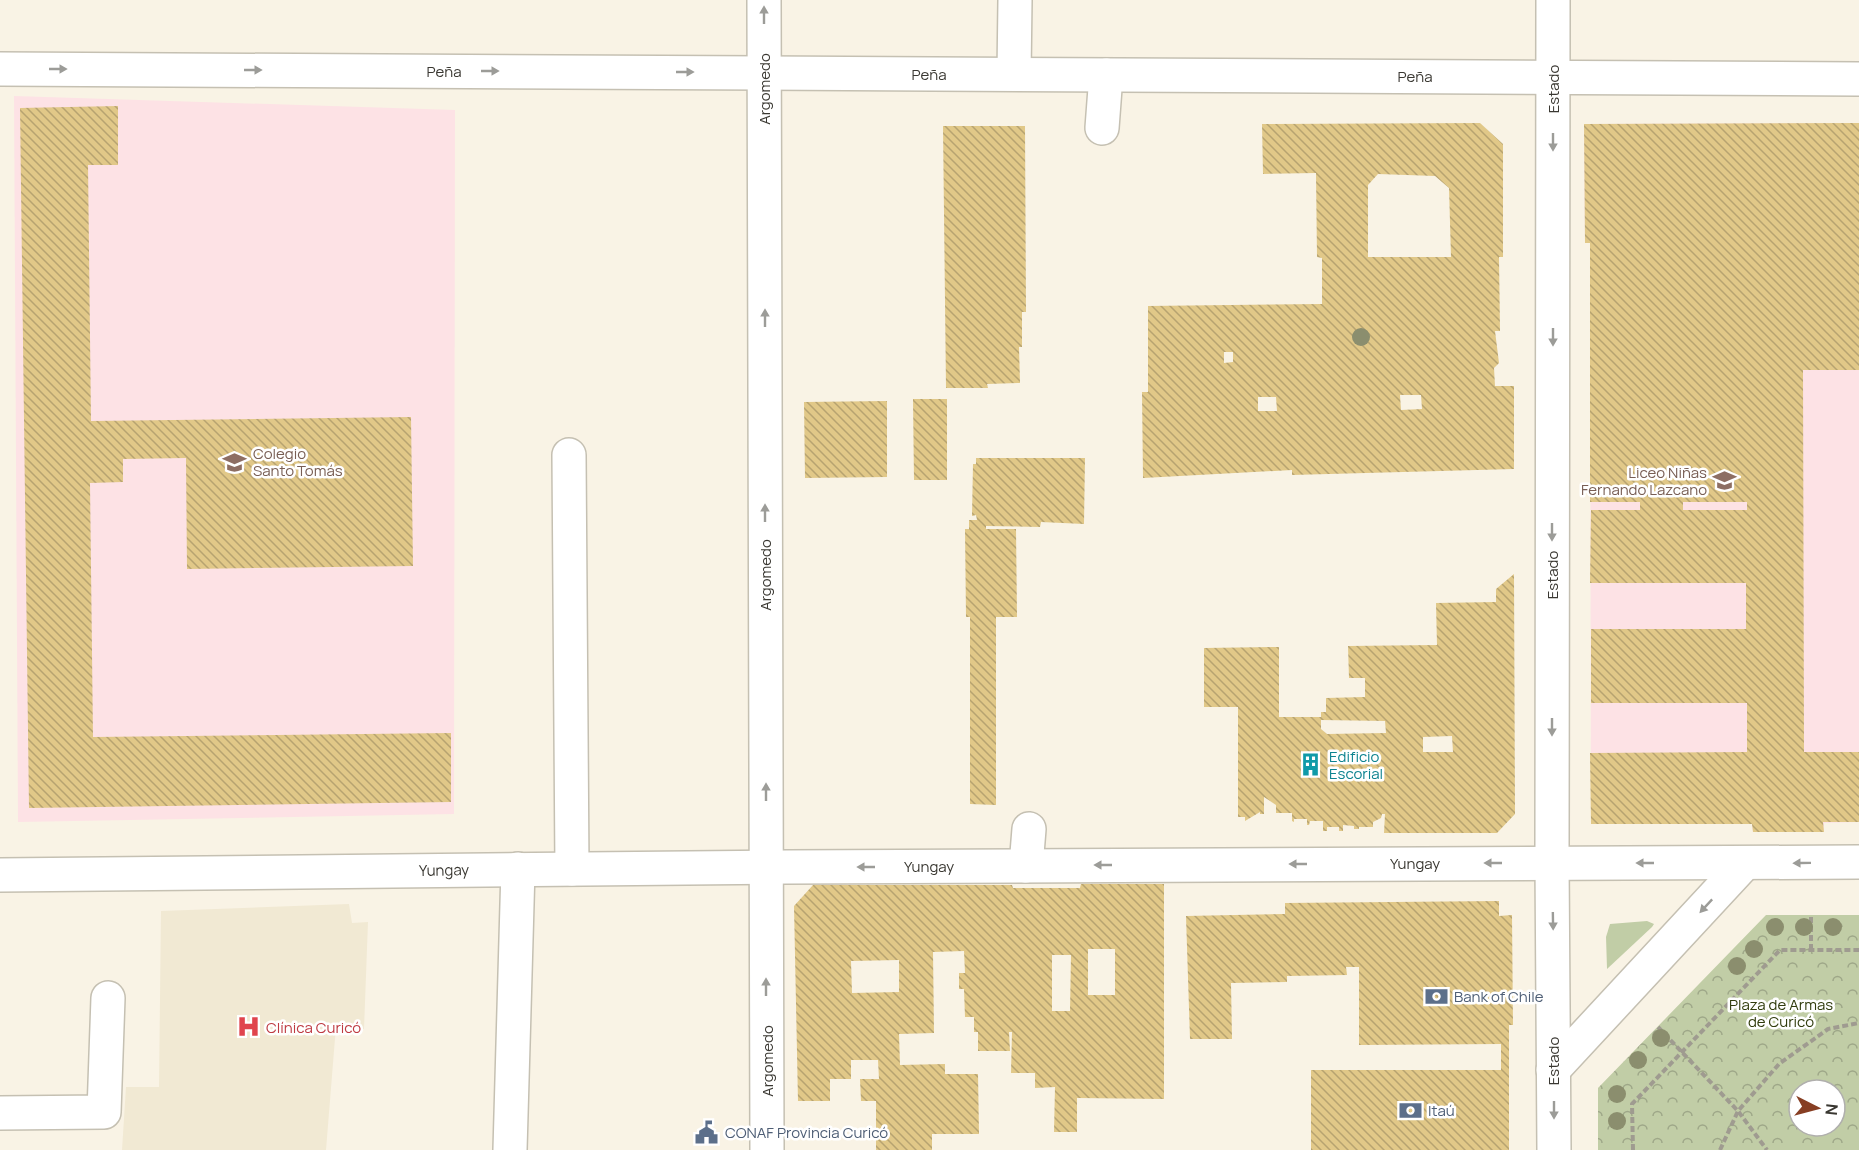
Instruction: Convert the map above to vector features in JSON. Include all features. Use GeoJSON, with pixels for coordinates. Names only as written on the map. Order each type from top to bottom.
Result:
{"type":"FeatureCollection","features":[{"type":"Feature","properties":{"kind":"street","name":"Argomedo"},"geometry":{"type":"LineString","coordinates":[[764,0],[767,1150]]}},
{"type":"Feature","properties":{"kind":"street"},"geometry":{"type":"LineString","coordinates":[[1014,74],[1015,0]]}},
{"type":"Feature","properties":{"kind":"street","name":"Estado"},"geometry":{"type":"LineString","coordinates":[[1553,0],[1554,1150]]}},
{"type":"Feature","properties":{"kind":"street","name":"Peña"},"geometry":{"type":"LineString","coordinates":[[0,69],[1859,79]]}},
{"type":"Feature","properties":{"kind":"street"},"geometry":{"type":"LineString","coordinates":[[1102,128],[1106,75]]}},
{"type":"Feature","properties":{"kind":"street"},"geometry":{"type":"LineString","coordinates":[[569,455],[572,869]]}},
{"type":"Feature","properties":{"kind":"street"},"geometry":{"type":"LineString","coordinates":[[1026,866],[1029,829]]}},
{"type":"Feature","properties":{"kind":"street","name":"Yungay"},"geometry":{"type":"LineString","coordinates":[[0,875],[518,869],[1859,862]]}},
{"type":"Feature","properties":{"kind":"street"},"geometry":{"type":"LineString","coordinates":[[1553,1070],[1745,863]]}},
{"type":"Feature","properties":{"kind":"street"},"geometry":{"type":"LineString","coordinates":[[510,1150],[518,869]]}},
{"type":"Feature","properties":{"kind":"street"},"geometry":{"type":"LineString","coordinates":[[0,1113],[104,1112],[108,998]]}},
{"type":"Feature","properties":{"kind":"path"},"geometry":{"type":"LineString","coordinates":[[1811,915],[1811,950]]}},
{"type":"Feature","properties":{"kind":"path"},"geometry":{"type":"LineString","coordinates":[[1633,1150],[1632,1104],[1780,950],[1859,950]]}},
{"type":"Feature","properties":{"kind":"path"},"geometry":{"type":"LineString","coordinates":[[1720,1150],[1738,1111],[1779,1064],[1828,1029],[1859,1023]]}},
{"type":"Feature","properties":{"kind":"path"},"geometry":{"type":"LineString","coordinates":[[1658,1027],[1738,1111],[1767,1150]]}},
{"type":"Feature","properties":{"kind":"shaded area","name":"Colegio Santo Tomás"},"geometry":{"type":"Polygon","coordinates":[[[14,96],[455,110],[454,814],[18,822],[14,96]]]}},
{"type":"Feature","properties":{"kind":"shaded area","name":"Liceo Niñas Fernando Lazcano"},"geometry":{"type":"Polygon","coordinates":[[[1859,123],[1859,822],[1824,823],[1824,832],[1753,832],[1752,824],[1591,824],[1590,243],[1585,243],[1584,124],[1859,123]]]}},
{"type":"Feature","properties":{"kind":"shaded area","name":"Clínica Curicó"},"geometry":{"type":"Polygon","coordinates":[[[349,904],[352,923],[368,922],[364,1029],[336,1026],[326,1150],[122,1150],[126,1087],[159,1087],[161,911],[349,904]]]}},
{"type":"Feature","properties":{"kind":"green space","name":"Plaza de Armas de Curicó"},"geometry":{"type":"Polygon","coordinates":[[[1766,915],[1859,915],[1859,1150],[1598,1150],[1598,1088],[1766,915]]]}},
{"type":"Feature","properties":{"kind":"green space"},"geometry":{"type":"Polygon","coordinates":[[[1647,921],[1654,924],[1652,927],[1607,969],[1606,937],[1610,924],[1647,921]]]}},
{"type":"Feature","properties":{"kind":"building"},"geometry":{"type":"Polygon","coordinates":[[[118,106],[118,165],[88,165],[91,421],[411,417],[413,566],[187,569],[186,458],[123,459],[123,482],[90,483],[93,737],[451,733],[451,802],[29,808],[20,108],[118,106]]]}},
{"type":"Feature","properties":{"kind":"building"},"geometry":{"type":"Polygon","coordinates":[[[1480,123],[1503,144],[1503,257],[1499,257],[1500,331],[1495,331],[1499,363],[1494,368],[1495,386],[1514,386],[1514,469],[1292,475],[1292,470],[1143,478],[1142,392],[1148,392],[1148,306],[1322,304],[1322,258],[1317,257],[1316,173],[1263,174],[1262,124],[1480,123]],[[1378,174],[1368,185],[1368,257],[1451,257],[1449,188],[1435,176],[1378,174]],[[1224,352],[1224,363],[1233,362],[1233,352],[1224,352]],[[1400,395],[1401,410],[1422,409],[1421,395],[1400,395]],[[1258,397],[1258,411],[1277,411],[1276,397],[1258,397]]]}},
{"type":"Feature","properties":{"kind":"building","name":"Liceo Niñas Fernando Lazcano"},"geometry":{"type":"Polygon","coordinates":[[[1859,123],[1859,370],[1803,370],[1804,752],[1859,752],[1859,822],[1823,822],[1824,832],[1753,832],[1752,824],[1591,824],[1590,753],[1747,752],[1747,703],[1591,703],[1591,629],[1746,629],[1746,583],[1590,583],[1591,510],[1640,510],[1640,502],[1590,502],[1590,243],[1585,243],[1584,124],[1859,123]],[[1683,502],[1683,510],[1747,510],[1747,502],[1683,502]]]}},
{"type":"Feature","properties":{"kind":"building"},"geometry":{"type":"Polygon","coordinates":[[[943,126],[1025,126],[1026,312],[1022,312],[1022,347],[1019,347],[1020,383],[987,384],[988,388],[946,388],[943,126]]]}},
{"type":"Feature","properties":{"kind":"building"},"geometry":{"type":"Polygon","coordinates":[[[913,399],[947,399],[947,480],[914,480],[913,399]]]}},
{"type":"Feature","properties":{"kind":"building"},"geometry":{"type":"Polygon","coordinates":[[[887,401],[887,477],[805,478],[804,402],[887,401]]]}},
{"type":"Feature","properties":{"kind":"building"},"geometry":{"type":"Polygon","coordinates":[[[976,458],[1085,458],[1084,524],[1041,522],[1040,527],[986,526],[986,529],[1016,529],[1017,617],[996,617],[996,805],[970,804],[970,617],[966,617],[965,529],[969,529],[969,520],[977,520],[976,515],[972,516],[973,464],[976,464],[976,458]]]}},
{"type":"Feature","properties":{"kind":"building"},"geometry":{"type":"Polygon","coordinates":[[[1514,574],[1515,814],[1497,833],[1384,833],[1385,814],[1373,822],[1373,827],[1354,829],[1354,826],[1343,825],[1343,831],[1339,831],[1339,827],[1327,827],[1327,831],[1323,831],[1323,821],[1310,821],[1309,825],[1307,825],[1307,819],[1294,819],[1294,822],[1292,813],[1276,813],[1276,805],[1264,797],[1264,814],[1260,812],[1245,821],[1245,817],[1238,817],[1238,707],[1204,707],[1204,648],[1279,647],[1279,717],[1321,717],[1321,712],[1326,712],[1326,698],[1365,697],[1365,678],[1349,678],[1348,646],[1437,645],[1436,603],[1496,602],[1496,589],[1514,574]],[[1321,720],[1321,729],[1327,734],[1386,733],[1385,721],[1321,720]],[[1452,736],[1423,737],[1423,752],[1453,752],[1452,736]]]}},
{"type":"Feature","properties":{"kind":"building"},"geometry":{"type":"Polygon","coordinates":[[[1081,884],[1164,884],[1164,1099],[1077,1098],[1077,1132],[1054,1132],[1055,1087],[1035,1088],[1035,1073],[1011,1073],[1012,1032],[1009,1032],[1010,1051],[978,1051],[978,1032],[974,1032],[974,1017],[965,1017],[964,989],[959,989],[959,973],[965,973],[964,951],[933,952],[934,1033],[899,1034],[900,1065],[945,1064],[945,1074],[978,1074],[979,1134],[932,1134],[932,1150],[876,1150],[876,1101],[861,1101],[860,1079],[879,1079],[878,1060],[851,1060],[851,1079],[830,1079],[830,1101],[798,1101],[794,906],[813,885],[1012,885],[1013,888],[1080,888],[1081,884]],[[1088,949],[1088,995],[1115,995],[1115,949],[1088,949]],[[1052,955],[1052,1011],[1070,1011],[1071,955],[1052,955]],[[899,960],[851,961],[852,993],[899,992],[899,960]]]}},
{"type":"Feature","properties":{"kind":"building"},"geometry":{"type":"Polygon","coordinates":[[[1499,901],[1499,916],[1512,915],[1513,1025],[1509,1025],[1509,1150],[1311,1150],[1311,1070],[1501,1070],[1501,1044],[1359,1045],[1359,967],[1346,967],[1347,975],[1287,976],[1287,982],[1231,983],[1232,1039],[1190,1039],[1186,916],[1285,914],[1285,903],[1499,901]]]}},
{"type":"Feature","properties":{"kind":"place","name":"Colegio Santo Tomás"},"geometry":{"type":"Point","coordinates":[235,462]}},
{"type":"Feature","properties":{"kind":"place","name":"Liceo Niñas Fernando Lazcano"},"geometry":{"type":"Point","coordinates":[1725,481]}},
{"type":"Feature","properties":{"kind":"place","name":"Edificio Escorial"},"geometry":{"type":"Point","coordinates":[1311,765]}},
{"type":"Feature","properties":{"kind":"place","name":"Bank of Chile"},"geometry":{"type":"Point","coordinates":[1436,996]}},
{"type":"Feature","properties":{"kind":"place","name":"Clínica Curicó"},"geometry":{"type":"Point","coordinates":[248,1027]}},
{"type":"Feature","properties":{"kind":"place","name":"Itaú"},"geometry":{"type":"Point","coordinates":[1410,1110]}},
{"type":"Feature","properties":{"kind":"place","name":"CONAF Provincia Curicó"},"geometry":{"type":"Point","coordinates":[707,1132]}}]}
